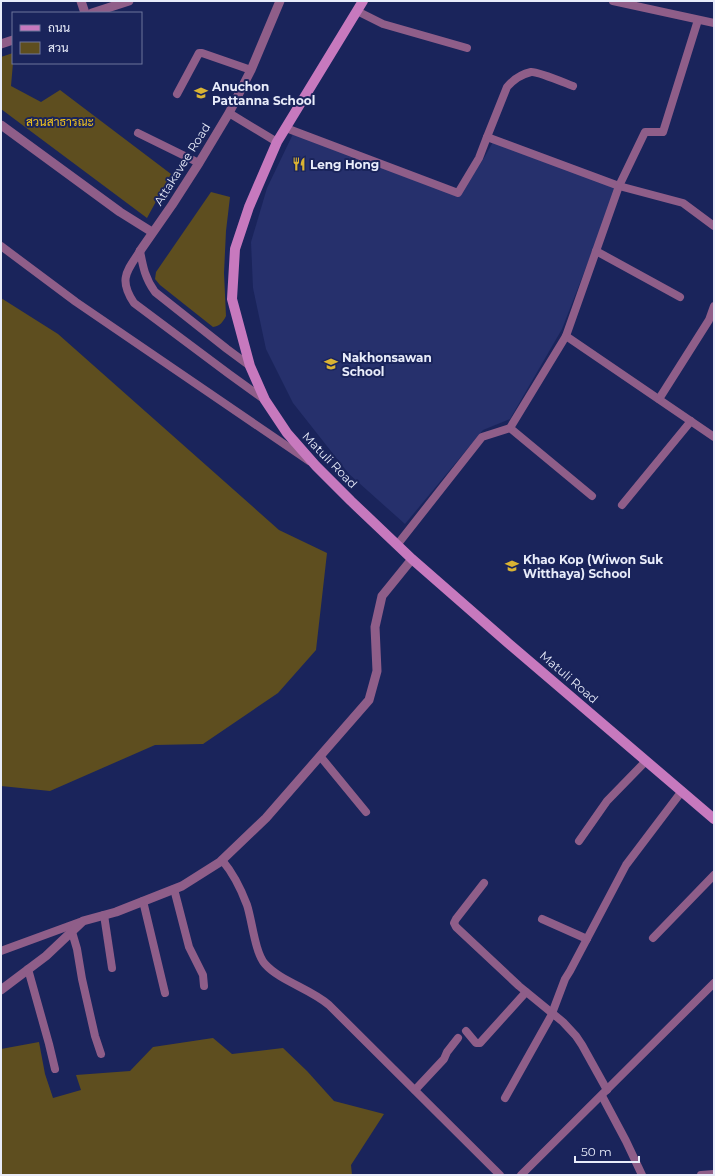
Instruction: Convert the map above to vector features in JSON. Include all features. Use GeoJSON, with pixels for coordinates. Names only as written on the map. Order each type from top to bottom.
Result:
{"type":"FeatureCollection","features":[{"type":"Feature","properties":{"kind":"main road","name":"Matuli Road"},"geometry":{"type":"LineString","coordinates":[[363,1],[277,142],[248,207],[235,249],[232,299],[250,366],[265,400],[287,433],[316,466],[412,559],[714,819]]}},
{"type":"Feature","properties":{"kind":"street"},"geometry":{"type":"LineString","coordinates":[[81,1],[85,12]]}},
{"type":"Feature","properties":{"kind":"street"},"geometry":{"type":"LineString","coordinates":[[99,12],[113,10],[129,1]]}},
{"type":"Feature","properties":{"kind":"street","name":"Attakavee Road"},"geometry":{"type":"LineString","coordinates":[[140,251],[172,205],[229,113],[251,70],[280,1]]}},
{"type":"Feature","properties":{"kind":"street"},"geometry":{"type":"LineString","coordinates":[[614,1],[714,23]]}},
{"type":"Feature","properties":{"kind":"street"},"geometry":{"type":"LineString","coordinates":[[357,11],[383,24],[467,48]]}},
{"type":"Feature","properties":{"kind":"street"},"geometry":{"type":"LineString","coordinates":[[397,545],[482,437],[510,428],[566,336],[619,186],[646,132],[663,132],[698,20]]}},
{"type":"Feature","properties":{"kind":"street"},"geometry":{"type":"LineString","coordinates":[[1,44],[12,40]]}},
{"type":"Feature","properties":{"kind":"street"},"geometry":{"type":"LineString","coordinates":[[177,94],[199,53],[251,70]]}},
{"type":"Feature","properties":{"kind":"street"},"geometry":{"type":"LineString","coordinates":[[286,128],[458,192],[478,158],[510,83],[520,76],[532,72],[573,86]]}},
{"type":"Feature","properties":{"kind":"street"},"geometry":{"type":"LineString","coordinates":[[229,113],[277,142]]}},
{"type":"Feature","properties":{"kind":"street"},"geometry":{"type":"LineString","coordinates":[[1,125],[120,212],[152,232]]}},
{"type":"Feature","properties":{"kind":"street"},"geometry":{"type":"LineString","coordinates":[[138,133],[199,163]]}},
{"type":"Feature","properties":{"kind":"street"},"geometry":{"type":"LineString","coordinates":[[487,137],[619,186],[684,203],[714,226]]}},
{"type":"Feature","properties":{"kind":"street"},"geometry":{"type":"LineString","coordinates":[[1,246],[76,302],[316,466]]}},
{"type":"Feature","properties":{"kind":"street"},"geometry":{"type":"LineString","coordinates":[[140,251],[148,283],[155,292],[250,366]]}},
{"type":"Feature","properties":{"kind":"street"},"geometry":{"type":"LineString","coordinates":[[140,251],[126,273],[125,280],[129,296],[134,303],[265,400]]}},
{"type":"Feature","properties":{"kind":"street"},"geometry":{"type":"LineString","coordinates":[[596,251],[680,297]]}},
{"type":"Feature","properties":{"kind":"street"},"geometry":{"type":"LineString","coordinates":[[659,399],[708,320],[714,306]]}},
{"type":"Feature","properties":{"kind":"street"},"geometry":{"type":"LineString","coordinates":[[566,336],[714,437]]}},
{"type":"Feature","properties":{"kind":"street"},"geometry":{"type":"LineString","coordinates":[[622,505],[691,421]]}},
{"type":"Feature","properties":{"kind":"street"},"geometry":{"type":"LineString","coordinates":[[510,428],[592,496]]}},
{"type":"Feature","properties":{"kind":"street"},"geometry":{"type":"LineString","coordinates":[[1,951],[182,886],[222,860],[266,818],[369,700],[377,671],[375,626],[382,596],[412,559]]}},
{"type":"Feature","properties":{"kind":"street"},"geometry":{"type":"LineString","coordinates":[[320,756],[366,812]]}},
{"type":"Feature","properties":{"kind":"street"},"geometry":{"type":"LineString","coordinates":[[579,841],[607,801],[646,761]]}},
{"type":"Feature","properties":{"kind":"street"},"geometry":{"type":"LineString","coordinates":[[505,1098],[552,1013],[565,979],[626,865],[682,791]]}},
{"type":"Feature","properties":{"kind":"street"},"geometry":{"type":"LineString","coordinates":[[222,860],[236,881],[247,906],[259,955],[264,963],[274,971],[321,997],[329,1004],[500,1175]]}},
{"type":"Feature","properties":{"kind":"street"},"geometry":{"type":"LineString","coordinates":[[653,938],[714,874]]}},
{"type":"Feature","properties":{"kind":"street"},"geometry":{"type":"LineString","coordinates":[[484,883],[454,923],[456,927],[526,992],[563,1022],[576,1036],[642,1175]]}},
{"type":"Feature","properties":{"kind":"street"},"geometry":{"type":"LineString","coordinates":[[174,889],[189,947],[203,975],[204,986]]}},
{"type":"Feature","properties":{"kind":"street"},"geometry":{"type":"LineString","coordinates":[[143,901],[165,993]]}},
{"type":"Feature","properties":{"kind":"street"},"geometry":{"type":"LineString","coordinates":[[104,915],[112,968]]}},
{"type":"Feature","properties":{"kind":"street"},"geometry":{"type":"LineString","coordinates":[[542,919],[587,939]]}},
{"type":"Feature","properties":{"kind":"street"},"geometry":{"type":"LineString","coordinates":[[1,990],[46,956],[83,921]]}},
{"type":"Feature","properties":{"kind":"street"},"geometry":{"type":"LineString","coordinates":[[72,932],[77,949],[95,1036],[101,1054]]}},
{"type":"Feature","properties":{"kind":"street"},"geometry":{"type":"LineString","coordinates":[[28,969],[55,1069]]}},
{"type":"Feature","properties":{"kind":"street"},"geometry":{"type":"LineString","coordinates":[[521,1175],[714,983]]}},
{"type":"Feature","properties":{"kind":"street"},"geometry":{"type":"LineString","coordinates":[[466,1031],[476,1043],[480,1043],[526,992]]}},
{"type":"Feature","properties":{"kind":"street"},"geometry":{"type":"LineString","coordinates":[[415,1090],[444,1058],[458,1038]]}},
{"type":"Feature","properties":{"kind":"street"},"geometry":{"type":"LineString","coordinates":[[701,1175],[714,1174]]}},
{"type":"Feature","properties":{"kind":"shaded area"},"geometry":{"type":"Polygon","coordinates":[[[293,134],[459,195],[493,142],[617,188],[562,329],[510,419],[483,430],[405,524],[349,474],[293,403],[266,349],[253,288],[251,242],[267,188],[293,134]]]}},
{"type":"Feature","properties":{"kind":"green space","name":"สวนสาธารณะ"},"geometry":{"type":"Polygon","coordinates":[[[12,53],[13,64],[11,86],[41,102],[60,90],[171,174],[147,218],[1,109],[1,57],[12,53]]]}},
{"type":"Feature","properties":{"kind":"green space"},"geometry":{"type":"Polygon","coordinates":[[[211,192],[230,197],[226,231],[224,273],[226,316],[218,326],[213,327],[160,285],[155,279],[156,272],[211,192]]]}},
{"type":"Feature","properties":{"kind":"green space"},"geometry":{"type":"Polygon","coordinates":[[[1,298],[58,334],[279,530],[327,553],[316,650],[278,693],[203,744],[155,745],[50,791],[1,786],[1,298]]]}},
{"type":"Feature","properties":{"kind":"green space"},"geometry":{"type":"Polygon","coordinates":[[[213,1038],[232,1054],[283,1048],[307,1071],[334,1101],[384,1114],[351,1165],[352,1175],[1,1175],[1,1049],[39,1042],[45,1074],[53,1098],[81,1090],[76,1075],[130,1071],[153,1047],[213,1038]]]}},
{"type":"Feature","properties":{"kind":"place","name":"Anuchon Pattanna School"},"geometry":{"type":"Point","coordinates":[201,93]}},
{"type":"Feature","properties":{"kind":"place","name":"Leng Hong"},"geometry":{"type":"Point","coordinates":[299,164]}},
{"type":"Feature","properties":{"kind":"place","name":"Nakhonsawan School"},"geometry":{"type":"Point","coordinates":[331,364]}},
{"type":"Feature","properties":{"kind":"place","name":"Khao Kop (Wiwon Suk Witthaya) School"},"geometry":{"type":"Point","coordinates":[512,566]}}]}
